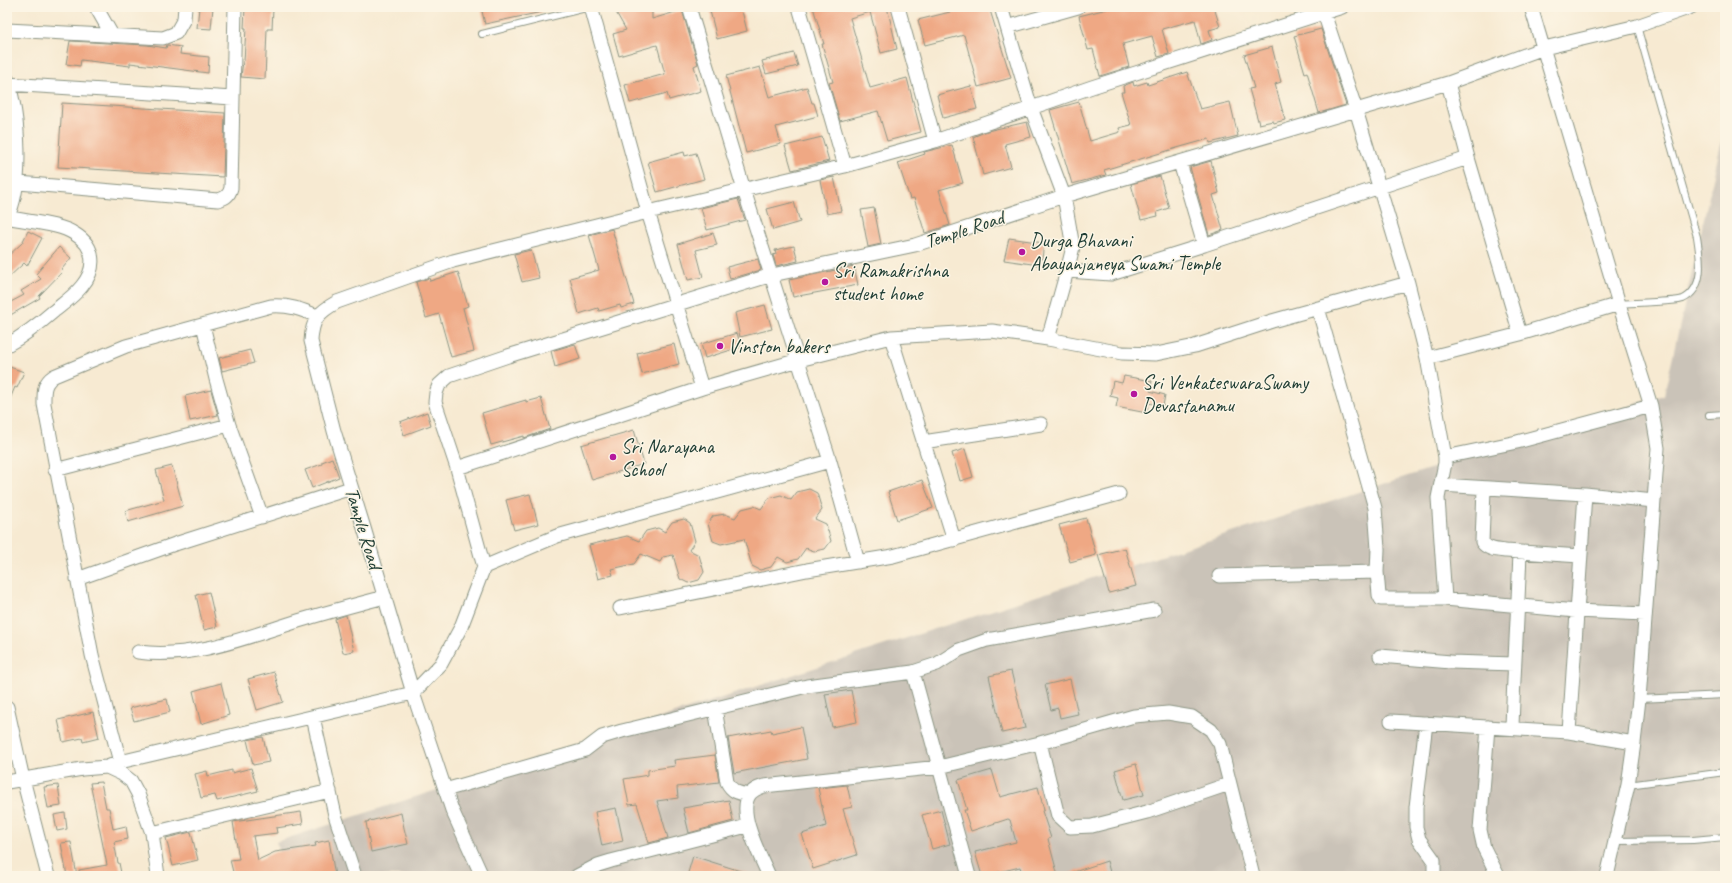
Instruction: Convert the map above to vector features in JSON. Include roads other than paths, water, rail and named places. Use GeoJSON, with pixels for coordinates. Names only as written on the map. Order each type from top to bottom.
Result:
{"type":"FeatureCollection","features":[{"type":"Feature","properties":{"kind":"street"},"geometry":{"type":"LineString","coordinates":[[96,7],[112,35]]}},
{"type":"Feature","properties":{"kind":"street"},"geometry":{"type":"LineString","coordinates":[[7,30],[163,38],[176,33],[184,19],[184,7]]}},
{"type":"Feature","properties":{"kind":"street"},"geometry":{"type":"LineString","coordinates":[[12,183],[218,200],[225,198],[229,194],[231,188],[235,7]]}},
{"type":"Feature","properties":{"kind":"street"},"geometry":{"type":"LineString","coordinates":[[591,7],[648,212],[702,388]]}},
{"type":"Feature","properties":{"kind":"street"},"geometry":{"type":"LineString","coordinates":[[689,7],[744,190],[830,461],[858,562]]}},
{"type":"Feature","properties":{"kind":"street"},"geometry":{"type":"LineString","coordinates":[[799,7],[844,166]]}},
{"type":"Feature","properties":{"kind":"street"},"geometry":{"type":"LineString","coordinates":[[898,7],[935,141]]}},
{"type":"Feature","properties":{"kind":"street"},"geometry":{"type":"LineString","coordinates":[[1001,7],[1031,108],[1064,196],[1072,247],[1067,271],[1048,339]]}},
{"type":"Feature","properties":{"kind":"street"},"geometry":{"type":"LineString","coordinates":[[1007,28],[1078,7]]}},
{"type":"Feature","properties":{"kind":"street"},"geometry":{"type":"LineString","coordinates":[[120,762],[92,655],[55,470],[44,404],[44,387],[54,376],[126,346],[272,306],[286,305],[301,308],[317,316],[325,308],[337,302],[453,262],[648,212],[844,166],[935,141],[1323,9],[1342,7]]}},
{"type":"Feature","properties":{"kind":"street"},"geometry":{"type":"LineString","coordinates":[[1531,7],[1619,304],[1651,406],[1658,448],[1644,614],[1639,699],[1634,743],[1628,785],[1607,876]]}},
{"type":"Feature","properties":{"kind":"street","name":"Temple Road"},"geometry":{"type":"LineString","coordinates":[[484,567],[457,468],[435,402],[439,385],[449,376],[508,356],[772,275],[915,245],[1064,196],[1448,83],[1544,48],[1637,26],[1691,7]]}},
{"type":"Feature","properties":{"kind":"street"},"geometry":{"type":"LineString","coordinates":[[1323,9],[1380,188],[1408,283],[1427,358],[1445,457],[1438,498],[1445,599]]}},
{"type":"Feature","properties":{"kind":"street"},"geometry":{"type":"LineString","coordinates":[[7,344],[27,334],[82,286],[90,271],[92,259],[90,248],[74,233],[47,224],[7,217],[17,129],[8,82],[233,98]]}},
{"type":"Feature","properties":{"kind":"street"},"geometry":{"type":"LineString","coordinates":[[1448,83],[1468,158],[1520,334]]}},
{"type":"Feature","properties":{"kind":"street"},"geometry":{"type":"LineString","coordinates":[[1067,271],[1111,274],[1380,188],[1468,158]]}},
{"type":"Feature","properties":{"kind":"street"},"geometry":{"type":"LineString","coordinates":[[1180,163],[1204,245]]}},
{"type":"Feature","properties":{"kind":"street"},"geometry":{"type":"LineString","coordinates":[[457,468],[702,388],[799,360],[890,337],[992,331],[1048,339],[1122,353],[1156,354],[1195,346],[1318,308],[1408,283]]}},
{"type":"Feature","properties":{"kind":"street"},"geometry":{"type":"LineString","coordinates":[[1427,358],[1520,334],[1619,304]]}},
{"type":"Feature","properties":{"kind":"street"},"geometry":{"type":"LineString","coordinates":[[1318,308],[1375,508],[1378,549],[1377,572],[1379,595],[1381,599],[1445,599],[1576,611],[1644,614]]}},
{"type":"Feature","properties":{"kind":"street","name":"Tample Road"},"geometry":{"type":"LineString","coordinates":[[317,316],[312,327],[311,340],[334,431],[413,693],[445,790],[452,810],[482,876]]}},
{"type":"Feature","properties":{"kind":"street"},"geometry":{"type":"LineString","coordinates":[[203,325],[229,425],[262,517]]}},
{"type":"Feature","properties":{"kind":"street"},"geometry":{"type":"LineString","coordinates":[[890,337],[954,540]]}},
{"type":"Feature","properties":{"kind":"street"},"geometry":{"type":"LineString","coordinates":[[1445,457],[1517,442],[1651,406]]}},
{"type":"Feature","properties":{"kind":"street"},"geometry":{"type":"LineString","coordinates":[[923,442],[1041,424]]}},
{"type":"Feature","properties":{"kind":"street"},"geometry":{"type":"LineString","coordinates":[[55,470],[229,425]]}},
{"type":"Feature","properties":{"kind":"street"},"geometry":{"type":"LineString","coordinates":[[7,782],[23,778],[82,769],[107,767],[120,762],[413,693],[441,664],[461,627],[484,567],[557,536],[830,461]]}},
{"type":"Feature","properties":{"kind":"street"},"geometry":{"type":"LineString","coordinates":[[1441,485],[1585,494],[1654,501]]}},
{"type":"Feature","properties":{"kind":"street"},"geometry":{"type":"LineString","coordinates":[[77,579],[175,544],[351,488]]}},
{"type":"Feature","properties":{"kind":"street"},"geometry":{"type":"LineString","coordinates":[[1484,488],[1482,542],[1484,545],[1494,549],[1520,552],[1580,556]]}},
{"type":"Feature","properties":{"kind":"street"},"geometry":{"type":"LineString","coordinates":[[620,608],[720,587],[894,556],[1119,494]]}},
{"type":"Feature","properties":{"kind":"street"},"geometry":{"type":"LineString","coordinates":[[1569,732],[1585,494]]}},
{"type":"Feature","properties":{"kind":"street"},"geometry":{"type":"LineString","coordinates":[[1512,728],[1520,552]]}},
{"type":"Feature","properties":{"kind":"street"},"geometry":{"type":"LineString","coordinates":[[1219,576],[1377,572]]}},
{"type":"Feature","properties":{"kind":"street"},"geometry":{"type":"LineString","coordinates":[[138,652],[171,654],[220,645],[307,618],[385,597]]}},
{"type":"Feature","properties":{"kind":"street"},"geometry":{"type":"LineString","coordinates":[[445,790],[585,750],[602,737],[622,731],[807,686],[913,672],[937,664],[959,650],[987,640],[1154,610]]}},
{"type":"Feature","properties":{"kind":"street"},"geometry":{"type":"LineString","coordinates":[[1380,656],[1451,662],[1514,664]]}},
{"type":"Feature","properties":{"kind":"street"},"geometry":{"type":"LineString","coordinates":[[913,672],[969,876]]}},
{"type":"Feature","properties":{"kind":"street"},"geometry":{"type":"LineString","coordinates":[[7,707],[48,876]]}},
{"type":"Feature","properties":{"kind":"street"},"geometry":{"type":"LineString","coordinates":[[715,708],[727,782],[730,788],[736,792],[749,795]]}},
{"type":"Feature","properties":{"kind":"street"},"geometry":{"type":"LineString","coordinates":[[769,876],[747,826],[747,802],[749,795],[754,789],[764,786],[939,767],[1040,742],[1134,716],[1168,713],[1192,716],[1211,730],[1220,744],[1229,784],[1245,839],[1253,876]]}},
{"type":"Feature","properties":{"kind":"street"},"geometry":{"type":"LineString","coordinates":[[313,717],[335,815],[355,876]]}},
{"type":"Feature","properties":{"kind":"street"},"geometry":{"type":"LineString","coordinates":[[1391,721],[1569,732],[1634,743]]}},
{"type":"Feature","properties":{"kind":"street"},"geometry":{"type":"LineString","coordinates":[[1426,723],[1416,806],[1416,827],[1419,839],[1434,860],[1434,876]]}},
{"type":"Feature","properties":{"kind":"street"},"geometry":{"type":"LineString","coordinates":[[1488,727],[1480,830],[1484,848],[1498,876]]}},
{"type":"Feature","properties":{"kind":"street"},"geometry":{"type":"LineString","coordinates":[[1040,742],[1058,816],[1070,827],[1078,828],[1092,826],[1147,812],[1229,784]]}},
{"type":"Feature","properties":{"kind":"street"},"geometry":{"type":"LineString","coordinates":[[107,767],[132,781],[152,833],[158,876]]}},
{"type":"Feature","properties":{"kind":"street"},"geometry":{"type":"LineString","coordinates":[[152,833],[330,791]]}},
{"type":"Feature","properties":{"kind":"street"},"geometry":{"type":"LineString","coordinates":[[577,876],[611,861],[747,826]]}},
{"type":"Feature","properties":{"kind":"lane"},"geometry":{"type":"LineString","coordinates":[[482,34],[591,7]]}},
{"type":"Feature","properties":{"kind":"lane"},"geometry":{"type":"LineString","coordinates":[[1619,304],[1682,299],[1694,291],[1699,278],[1701,259],[1697,237],[1637,26]]}},
{"type":"Feature","properties":{"kind":"lane"},"geometry":{"type":"LineString","coordinates":[[1709,415],[1725,414]]}},
{"type":"Feature","properties":{"kind":"lane"},"geometry":{"type":"LineString","coordinates":[[1639,699],[1725,695]]}},
{"type":"Feature","properties":{"kind":"lane"},"geometry":{"type":"LineString","coordinates":[[1628,785],[1725,772]]}},
{"type":"Feature","properties":{"kind":"lane"},"geometry":{"type":"LineString","coordinates":[[1616,841],[1725,838]]}},
{"type":"Feature","properties":{"kind":"place","name":"Durga Bhavani Abayanjaneya Swami Temple"},"geometry":{"type":"Point","coordinates":[1022,252]}},
{"type":"Feature","properties":{"kind":"place","name":"Sri Ramakrishna student home"},"geometry":{"type":"Point","coordinates":[825,282]}},
{"type":"Feature","properties":{"kind":"place","name":"Vinston bakers"},"geometry":{"type":"Point","coordinates":[720,346]}},
{"type":"Feature","properties":{"kind":"place","name":"Sri VenkateswaraSwamy Devastanamu"},"geometry":{"type":"Point","coordinates":[1134,394]}},
{"type":"Feature","properties":{"kind":"place","name":"Sri Narayana School"},"geometry":{"type":"Point","coordinates":[613,457]}}]}
